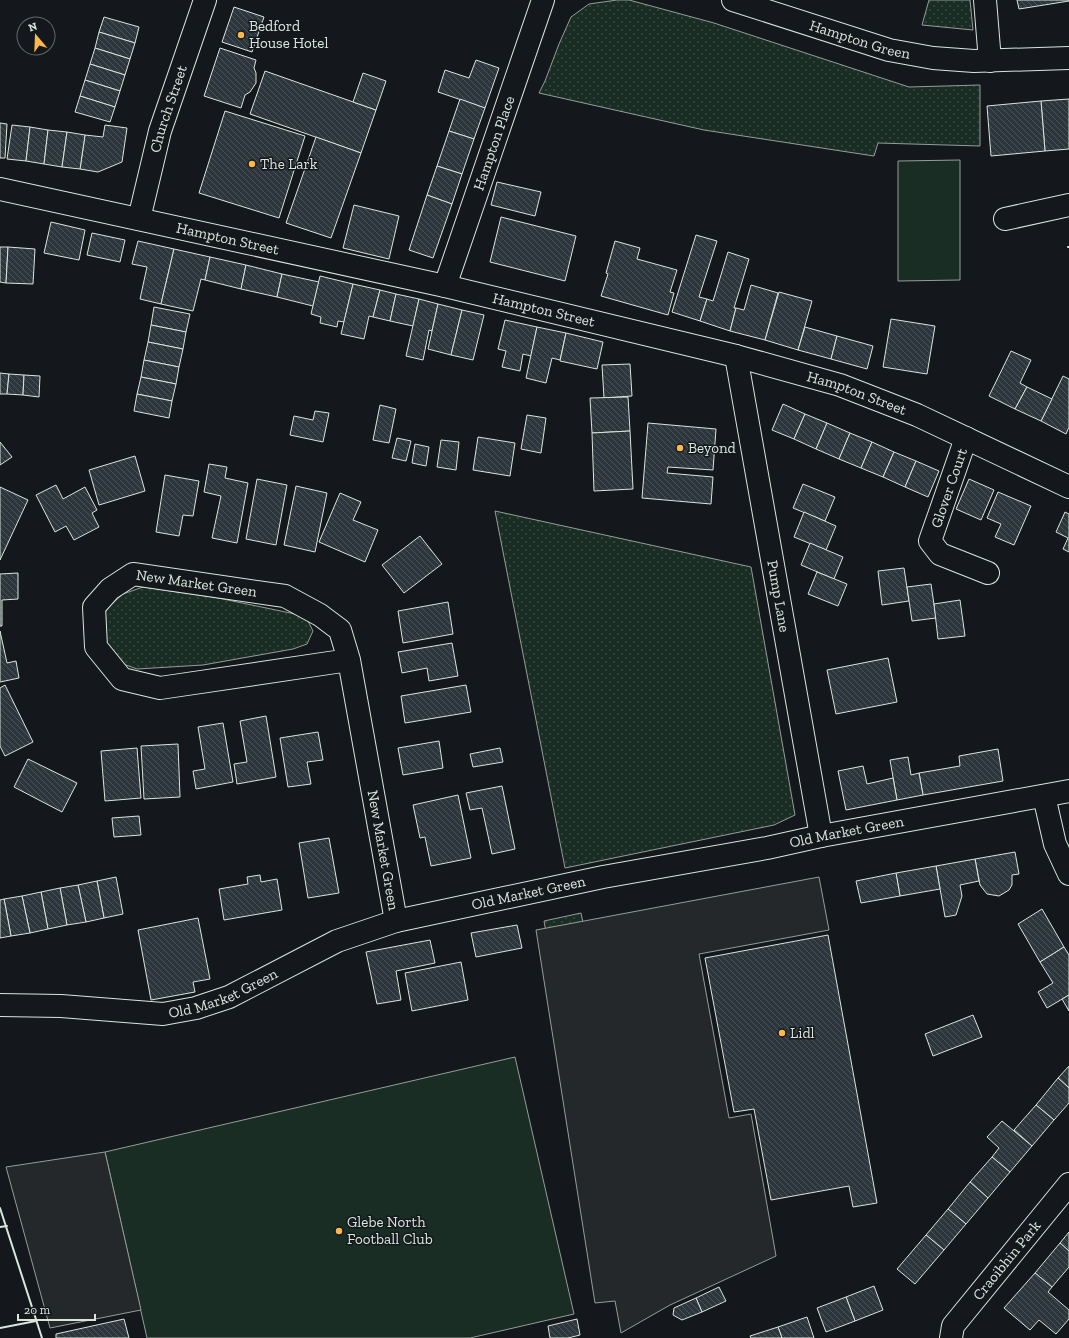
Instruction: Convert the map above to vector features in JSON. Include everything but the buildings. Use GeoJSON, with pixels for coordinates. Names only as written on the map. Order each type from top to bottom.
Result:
{"type":"FeatureCollection","features":[{"type":"Feature","properties":{"kind":"street","name":"Church Street"},"geometry":{"type":"LineString","coordinates":[[139,219],[160,131],[205,0]]}},
{"type":"Feature","properties":{"kind":"street","name":"Hampton Place"},"geometry":{"type":"LineString","coordinates":[[446,286],[543,0]]}},
{"type":"Feature","properties":{"kind":"street","name":"Hampton Green"},"geometry":{"type":"LineString","coordinates":[[732,0],[888,50],[933,58],[974,61],[1069,58]]}},
{"type":"Feature","properties":{"kind":"street"},"geometry":{"type":"LineString","coordinates":[[986,0],[990,60]]}},
{"type":"Feature","properties":{"kind":"street","name":"Hampton Street"},"geometry":{"type":"LineString","coordinates":[[0,189],[446,286],[736,356],[840,385],[917,415],[1069,487]]}},
{"type":"Feature","properties":{"kind":"street"},"geometry":{"type":"LineString","coordinates":[[1005,219],[1069,205]]}},
{"type":"Feature","properties":{"kind":"street","name":"Pump Lane"},"geometry":{"type":"LineString","coordinates":[[736,356],[821,836]]}},
{"type":"Feature","properties":{"kind":"street","name":"Glover Court"},"geometry":{"type":"LineString","coordinates":[[966,438],[930,541],[940,554],[988,573]]}},
{"type":"Feature","properties":{"kind":"street","name":"New Market Green"},"geometry":{"type":"LineString","coordinates":[[349,660],[160,688],[122,679],[96,647],[94,607],[110,589],[133,574],[285,596],[320,615],[340,630],[349,660],[396,921]]}},
{"type":"Feature","properties":{"kind":"street","name":"Old Market Green"},"geometry":{"type":"LineString","coordinates":[[0,1005],[61,1006],[163,1014],[196,1008],[230,997],[337,942],[396,921],[603,877],[767,848],[821,836],[1069,791]]}},
{"type":"Feature","properties":{"kind":"street"},"geometry":{"type":"LineString","coordinates":[[1044,796],[1055,844],[1069,874]]}},
{"type":"Feature","properties":{"kind":"street","name":"Craoibhin Park"},"geometry":{"type":"LineString","coordinates":[[951,1338],[953,1326],[1069,1184]]}},
{"type":"Feature","properties":{"kind":"green space"},"geometry":{"type":"Polygon","coordinates":[[[629,0],[714,23],[909,87],[980,85],[980,146],[878,143],[874,156],[704,130],[539,93],[571,17],[589,4],[629,0]]]}},
{"type":"Feature","properties":{"kind":"green space"},"geometry":{"type":"Polygon","coordinates":[[[929,0],[970,0],[973,30],[922,25],[929,0]]]}},
{"type":"Feature","properties":{"kind":"green space"},"geometry":{"type":"Polygon","coordinates":[[[960,160],[960,280],[898,281],[898,161],[960,160]]]}},
{"type":"Feature","properties":{"kind":"green space"},"geometry":{"type":"Polygon","coordinates":[[[495,511],[751,567],[795,815],[774,825],[565,868],[495,511]]]}},
{"type":"Feature","properties":{"kind":"green space"},"geometry":{"type":"Polygon","coordinates":[[[143,587],[218,598],[300,615],[307,619],[313,631],[307,644],[293,649],[203,665],[137,669],[123,664],[108,648],[102,621],[107,608],[123,594],[143,587]]]}},
{"type":"Feature","properties":{"kind":"green space"},"geometry":{"type":"Polygon","coordinates":[[[581,913],[585,932],[547,938],[544,921],[581,913]]]}},
{"type":"Feature","properties":{"kind":"green space","name":"Glebe North Football Club"},"geometry":{"type":"Polygon","coordinates":[[[515,1057],[574,1314],[470,1338],[147,1338],[105,1152],[515,1057]]]}},
{"type":"Feature","properties":{"kind":"shaded area"},"geometry":{"type":"Polygon","coordinates":[[[819,877],[829,930],[699,954],[729,1118],[751,1114],[776,1256],[670,1305],[621,1333],[615,1301],[595,1303],[536,930],[819,877]]]}},
{"type":"Feature","properties":{"kind":"shaded area"},"geometry":{"type":"Polygon","coordinates":[[[105,1152],[141,1310],[50,1328],[6,1167],[105,1152]]]}},
{"type":"Feature","properties":{"kind":"wall"},"geometry":{"type":"LineString","coordinates":[[0,1208],[42,1338]]}},
{"type":"Feature","properties":{"kind":"wall"},"geometry":{"type":"LineString","coordinates":[[0,1227],[7,1226]]}},
{"type":"Feature","properties":{"kind":"wall"},"geometry":{"type":"LineString","coordinates":[[0,1328],[36,1321]]}},
{"type":"Feature","properties":{"kind":"place","name":"Bedford House Hotel"},"geometry":{"type":"Point","coordinates":[241,35]}},
{"type":"Feature","properties":{"kind":"place","name":"The Lark"},"geometry":{"type":"Point","coordinates":[252,164]}},
{"type":"Feature","properties":{"kind":"place","name":"Beyond"},"geometry":{"type":"Point","coordinates":[680,448]}},
{"type":"Feature","properties":{"kind":"place","name":"Lidl"},"geometry":{"type":"Point","coordinates":[782,1033]}},
{"type":"Feature","properties":{"kind":"place","name":"Glebe North Football Club"},"geometry":{"type":"Point","coordinates":[339,1231]}}]}
